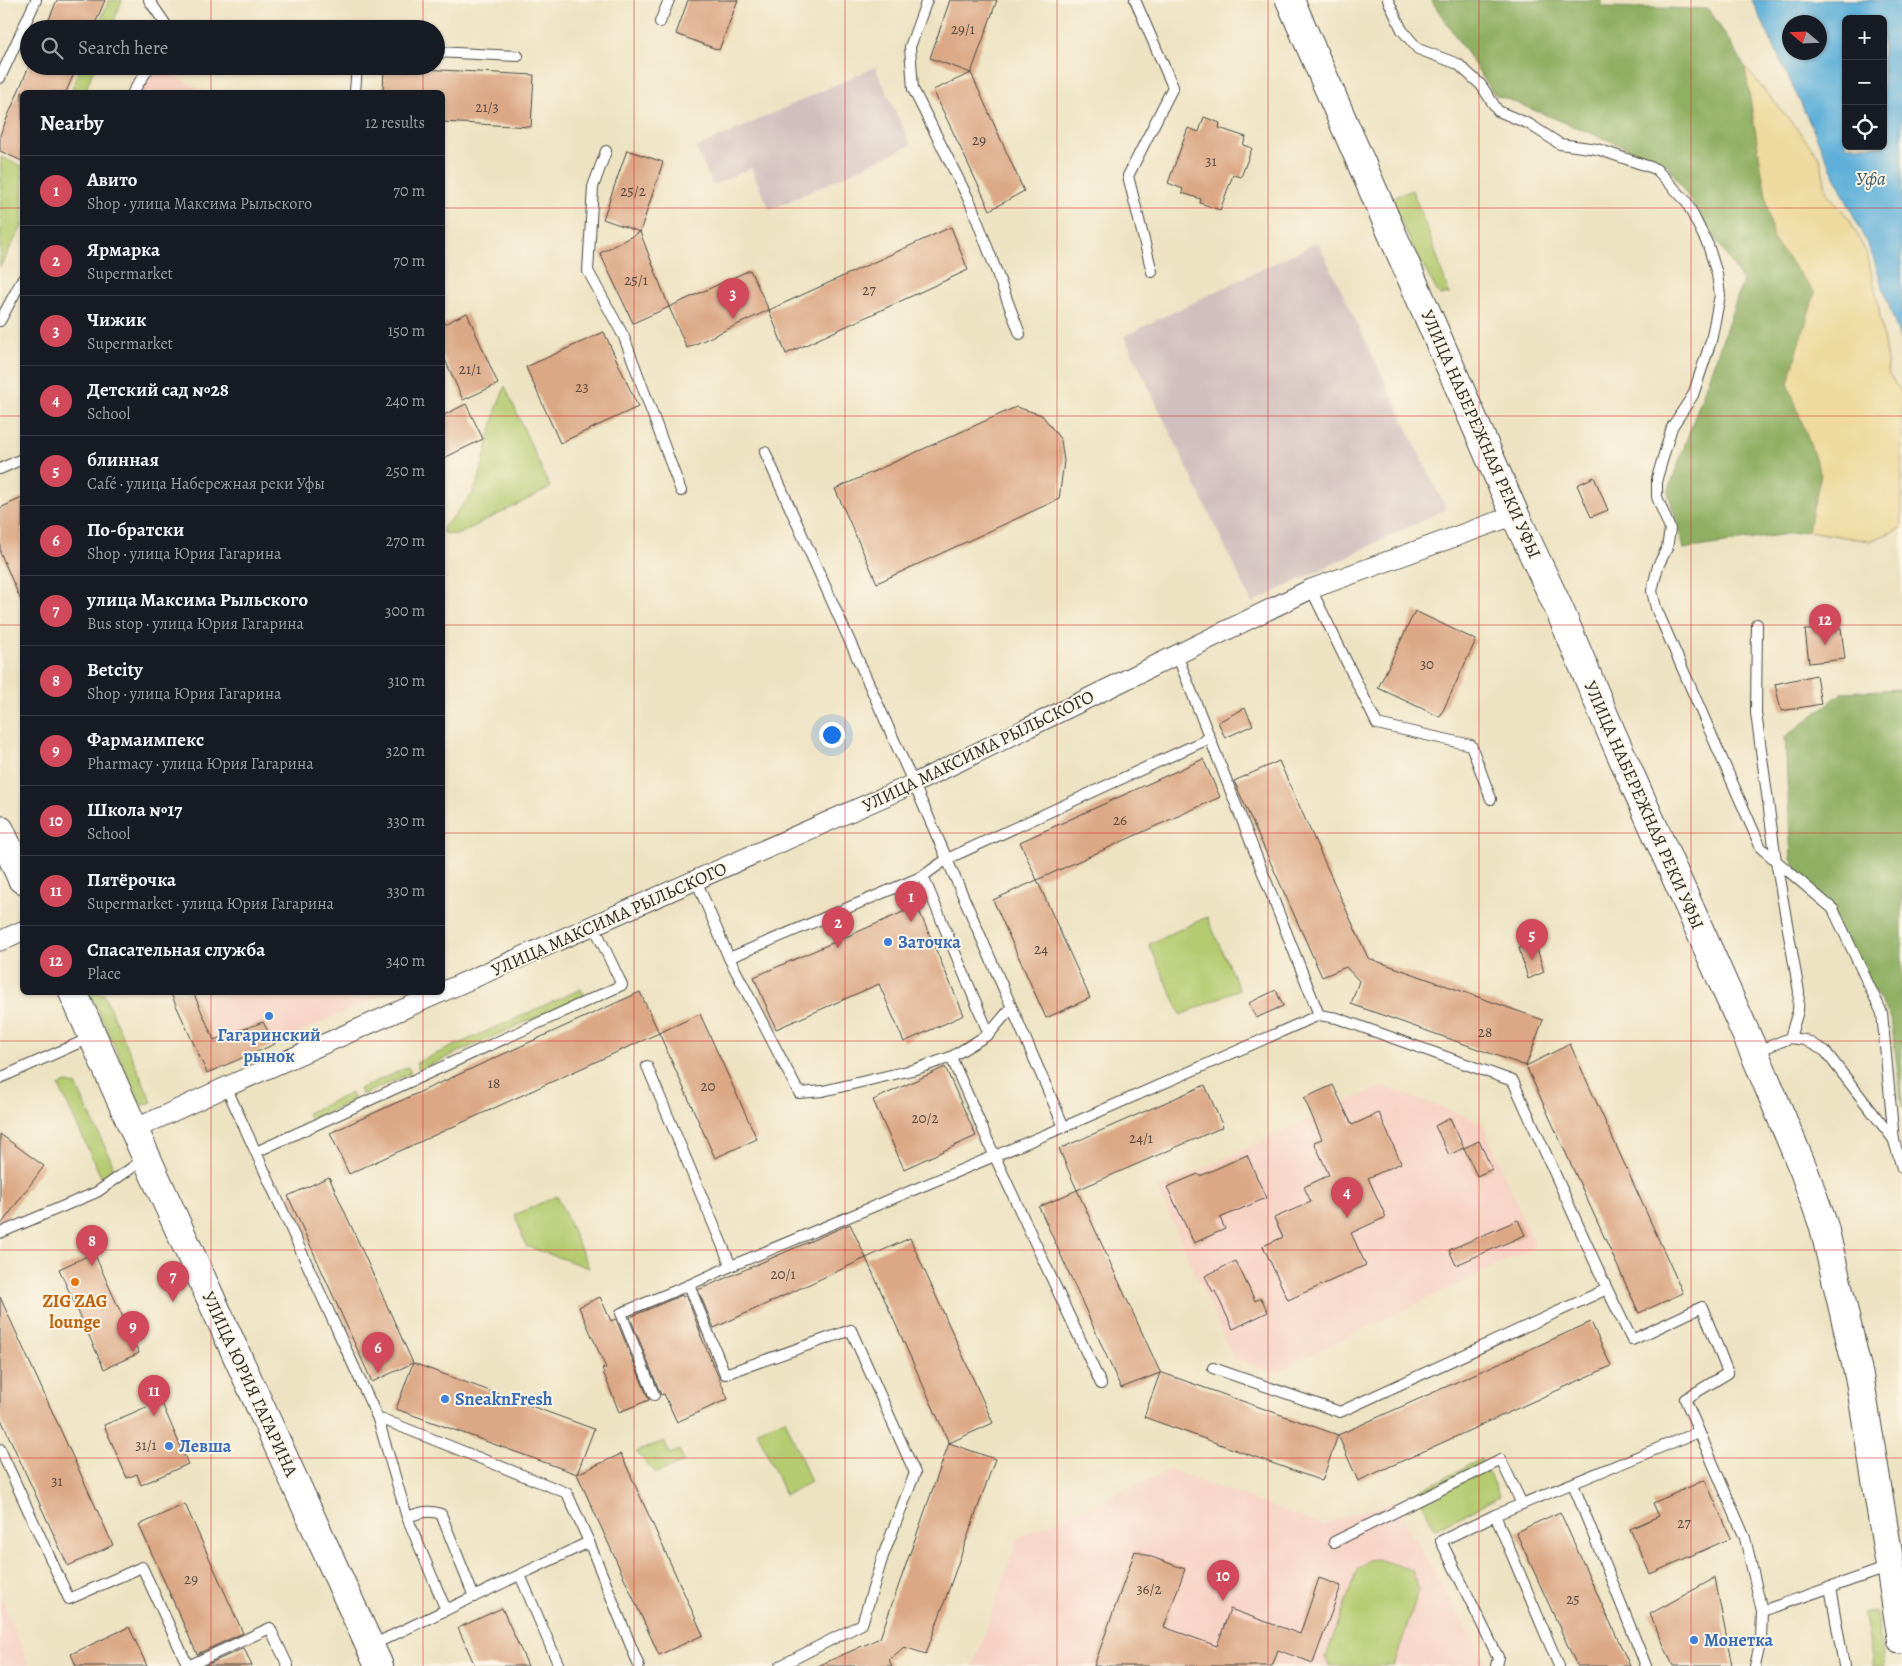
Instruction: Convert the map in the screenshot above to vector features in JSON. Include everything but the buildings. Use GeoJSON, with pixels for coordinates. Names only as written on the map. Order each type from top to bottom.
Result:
{"type":"FeatureCollection","features":[{"type":"Feature","properties":{"kind":"street","name":"УЛИЦА НАБЕРЕЖНАЯ РЕКИ УФЫ"},"geometry":{"type":"LineString","coordinates":[[1290,0],[1514,515],[1560,611],[1612,734],[1754,1052],[1804,1171],[1824,1227],[1860,1381],[1902,1640]]}},
{"type":"Feature","properties":{"kind":"street","name":"УЛИЦА МАКСИМА РЫЛЬСКОГО"},"geometry":{"type":"LineString","coordinates":[[445,991],[913,784],[1311,589],[1514,515]]}},
{"type":"Feature","properties":{"kind":"street"},"geometry":{"type":"LineString","coordinates":[[0,830],[20,875]]}},
{"type":"Feature","properties":{"kind":"street"},"geometry":{"type":"LineString","coordinates":[[0,941],[20,932]]}},
{"type":"Feature","properties":{"kind":"street","name":"УЛИЦА ЮРИЯ ГАГАРИНА"},"geometry":{"type":"LineString","coordinates":[[74,995],[374,1660]]}},
{"type":"Feature","properties":{"kind":"street","name":"УЛИЦА МАКСИМА РЫЛЬСКОГО"},"geometry":{"type":"LineString","coordinates":[[135,1130],[226,1087],[435,995]]}},
{"type":"Feature","properties":{"kind":"lane"},"geometry":{"type":"LineString","coordinates":[[27,20],[36,0]]}},
{"type":"Feature","properties":{"kind":"lane"},"geometry":{"type":"LineString","coordinates":[[150,0],[164,20]]}},
{"type":"Feature","properties":{"kind":"lane"},"geometry":{"type":"LineString","coordinates":[[660,22],[669,0]]}},
{"type":"Feature","properties":{"kind":"lane"},"geometry":{"type":"LineString","coordinates":[[927,0],[910,47],[913,88],[972,204],[1020,334]]}},
{"type":"Feature","properties":{"kind":"lane"},"geometry":{"type":"LineString","coordinates":[[1135,0],[1174,87],[1128,176],[1152,272]]}},
{"type":"Feature","properties":{"kind":"lane"},"geometry":{"type":"LineString","coordinates":[[1388,0],[1402,30],[1418,49],[1458,64],[1481,85],[1498,111],[1529,124],[1560,144],[1597,148],[1656,169],[1686,201],[1708,245],[1717,274],[1720,295],[1708,350],[1693,395],[1672,427],[1656,478],[1657,497],[1670,529],[1667,548],[1658,566],[1652,591],[1656,608],[1761,848],[1833,910],[1882,1013],[1894,1141],[1902,1168]]}},
{"type":"Feature","properties":{"kind":"lane"},"geometry":{"type":"LineString","coordinates":[[0,78],[20,35]]}},
{"type":"Feature","properties":{"kind":"lane"},"geometry":{"type":"LineString","coordinates":[[445,52],[518,56]]}},
{"type":"Feature","properties":{"kind":"lane"},"geometry":{"type":"LineString","coordinates":[[134,90],[144,75]]}},
{"type":"Feature","properties":{"kind":"lane"},"geometry":{"type":"LineString","coordinates":[[355,90],[356,75]]}},
{"type":"Feature","properties":{"kind":"lane"},"geometry":{"type":"LineString","coordinates":[[606,151],[593,187],[588,271],[624,336],[681,491]]}},
{"type":"Feature","properties":{"kind":"lane"},"geometry":{"type":"LineString","coordinates":[[0,321],[20,284]]}},
{"type":"Feature","properties":{"kind":"lane"},"geometry":{"type":"LineString","coordinates":[[765,452],[947,859],[1064,1127]]}},
{"type":"Feature","properties":{"kind":"lane"},"geometry":{"type":"LineString","coordinates":[[0,469],[20,460]]}},
{"type":"Feature","properties":{"kind":"lane"},"geometry":{"type":"LineString","coordinates":[[1311,589],[1376,724],[1471,745],[1491,799]]}},
{"type":"Feature","properties":{"kind":"lane"},"geometry":{"type":"LineString","coordinates":[[1757,624],[1756,713],[1776,860],[1800,992],[1798,1011],[1790,1038]]}},
{"type":"Feature","properties":{"kind":"lane"},"geometry":{"type":"LineString","coordinates":[[1177,655],[1319,1014]]}},
{"type":"Feature","properties":{"kind":"lane"},"geometry":{"type":"LineString","coordinates":[[729,958],[923,876],[947,859],[1210,738]]}},
{"type":"Feature","properties":{"kind":"lane"},"geometry":{"type":"LineString","coordinates":[[923,876],[989,1034]]}},
{"type":"Feature","properties":{"kind":"lane"},"geometry":{"type":"LineString","coordinates":[[696,880],[729,958],[799,1093],[823,1091],[916,1069],[951,1057],[989,1034],[1011,1008]]}},
{"type":"Feature","properties":{"kind":"lane"},"geometry":{"type":"LineString","coordinates":[[256,1152],[622,985],[594,926]]}},
{"type":"Feature","properties":{"kind":"lane"},"geometry":{"type":"LineString","coordinates":[[654,1395],[621,1313],[995,1157],[1319,1014],[1337,1018],[1513,1081],[1632,1340],[1702,1307],[1728,1373],[1685,1399],[1745,1538],[1762,1611],[1762,1640],[1755,1666]]}},
{"type":"Feature","properties":{"kind":"lane"},"geometry":{"type":"LineString","coordinates":[[0,1078],[93,1037]]}},
{"type":"Feature","properties":{"kind":"lane"},"geometry":{"type":"LineString","coordinates":[[1754,1052],[1790,1038],[1805,1040],[1825,1051],[1894,1141]]}},
{"type":"Feature","properties":{"kind":"lane"},"geometry":{"type":"LineString","coordinates":[[951,1057],[995,1157],[1102,1384]]}},
{"type":"Feature","properties":{"kind":"lane"},"geometry":{"type":"LineString","coordinates":[[647,1066],[732,1266]]}},
{"type":"Feature","properties":{"kind":"lane"},"geometry":{"type":"LineString","coordinates":[[226,1087],[378,1418],[407,1517],[446,1610]]}},
{"type":"Feature","properties":{"kind":"lane"},"geometry":{"type":"LineString","coordinates":[[0,1234],[96,1192],[147,1158]]}},
{"type":"Feature","properties":{"kind":"lane"},"geometry":{"type":"LineString","coordinates":[[689,1285],[725,1374],[851,1330],[915,1473],[883,1556],[862,1624],[780,1666]]}},
{"type":"Feature","properties":{"kind":"lane"},"geometry":{"type":"LineString","coordinates":[[1213,1368],[1340,1412],[1607,1288]]}},
{"type":"Feature","properties":{"kind":"lane"},"geometry":{"type":"LineString","coordinates":[[378,1418],[567,1493],[639,1666]]}},
{"type":"Feature","properties":{"kind":"lane"},"geometry":{"type":"LineString","coordinates":[[1496,1666],[1498,1656],[1441,1541],[1495,1515],[1698,1432]]}},
{"type":"Feature","properties":{"kind":"lane"},"geometry":{"type":"LineString","coordinates":[[0,1449],[69,1599],[142,1567],[188,1666],[270,1628],[288,1666]]}},
{"type":"Feature","properties":{"kind":"lane"},"geometry":{"type":"LineString","coordinates":[[1334,1542],[1501,1460],[1522,1504]]}},
{"type":"Feature","properties":{"kind":"lane"},"geometry":{"type":"LineString","coordinates":[[1573,1484],[1646,1666]]}},
{"type":"Feature","properties":{"kind":"lane"},"geometry":{"type":"LineString","coordinates":[[407,1517],[433,1511],[441,1514],[474,1597]]}},
{"type":"Feature","properties":{"kind":"lane"},"geometry":{"type":"LineString","coordinates":[[1495,1515],[1559,1666]]}},
{"type":"Feature","properties":{"kind":"lane"},"geometry":{"type":"LineString","coordinates":[[374,1660],[446,1610],[589,1542]]}},
{"type":"Feature","properties":{"kind":"lane"},"geometry":{"type":"LineString","coordinates":[[1762,1611],[1890,1566]]}},
{"type":"Feature","properties":{"kind":"lane"},"geometry":{"type":"LineString","coordinates":[[520,1575],[558,1666]]}},
{"type":"Feature","properties":{"kind":"lane"},"geometry":{"type":"LineString","coordinates":[[1830,1587],[1844,1666]]}},
{"type":"Feature","properties":{"kind":"shaded area"},"geometry":{"type":"Polygon","coordinates":[[[875,67],[911,145],[770,210],[751,168],[713,185],[696,148],[875,67]]]}},
{"type":"Feature","properties":{"kind":"shaded area"},"geometry":{"type":"Polygon","coordinates":[[[147,75],[172,75],[202,90],[140,90],[147,75]]]}},
{"type":"Feature","properties":{"kind":"shaded area"},"geometry":{"type":"Polygon","coordinates":[[[1318,242],[1446,509],[1252,603],[1124,336],[1318,242]]]}},
{"type":"Feature","properties":{"kind":"shaded area","name":"Гагаринский рынок"},"geometry":{"type":"Polygon","coordinates":[[[194,995],[382,995],[226,1066],[194,995]]]}},
{"type":"Feature","properties":{"kind":"shaded area"},"geometry":{"type":"Polygon","coordinates":[[[1382,1086],[1483,1123],[1535,1247],[1273,1373],[1233,1358],[1158,1189],[1382,1086]]]}},
{"type":"Feature","properties":{"kind":"shaded area"},"geometry":{"type":"Polygon","coordinates":[[[1170,1470],[1322,1525],[1393,1501],[1488,1666],[973,1666],[1018,1537],[1170,1470]]]}},
{"type":"Feature","properties":{"kind":"shaded area"},"geometry":{"type":"Polygon","coordinates":[[[0,1594],[29,1666],[0,1666],[0,1594]]]}},
{"type":"Feature","properties":{"kind":"green space"},"geometry":{"type":"Polygon","coordinates":[[[109,0],[122,0],[114,20],[101,20],[109,0]]]}},
{"type":"Feature","properties":{"kind":"green space"},"geometry":{"type":"Polygon","coordinates":[[[1431,0],[1602,0],[1602,7],[1709,9],[1745,67],[1773,239],[1815,293],[1788,383],[1821,475],[1808,531],[1684,549],[1668,492],[1743,281],[1667,164],[1494,94],[1431,0]]]}},
{"type":"Feature","properties":{"kind":"green space"},"geometry":{"type":"Polygon","coordinates":[[[78,75],[92,75],[86,90],[72,90],[78,75]]]}},
{"type":"Feature","properties":{"kind":"green space"},"geometry":{"type":"Polygon","coordinates":[[[1,157],[20,165],[20,230],[0,267],[1,157]]]}},
{"type":"Feature","properties":{"kind":"green space"},"geometry":{"type":"Polygon","coordinates":[[[1412,190],[1435,250],[1449,294],[1440,296],[1418,257],[1390,199],[1412,190]]]}},
{"type":"Feature","properties":{"kind":"green space"},"geometry":{"type":"Polygon","coordinates":[[[505,386],[550,488],[457,535],[445,533],[445,526],[472,495],[479,479],[497,407],[505,386]]]}},
{"type":"Feature","properties":{"kind":"green space"},"geometry":{"type":"Polygon","coordinates":[[[1902,689],[1902,1107],[1891,1018],[1791,859],[1785,737],[1843,692],[1902,689]]]}},
{"type":"Feature","properties":{"kind":"green space"},"geometry":{"type":"Polygon","coordinates":[[[1207,917],[1239,989],[1181,1015],[1149,944],[1207,917]]]}},
{"type":"Feature","properties":{"kind":"green space"},"geometry":{"type":"Polygon","coordinates":[[[581,989],[585,995],[419,1070],[416,1063],[581,989]]]}},
{"type":"Feature","properties":{"kind":"green space"},"geometry":{"type":"Polygon","coordinates":[[[91,995],[104,995],[152,1102],[142,1106],[91,995]]]}},
{"type":"Feature","properties":{"kind":"green space"},"geometry":{"type":"Polygon","coordinates":[[[408,1067],[411,1073],[362,1095],[359,1089],[408,1067]]]}},
{"type":"Feature","properties":{"kind":"green space"},"geometry":{"type":"Polygon","coordinates":[[[66,1083],[76,1085],[112,1162],[113,1169],[109,1174],[101,1177],[59,1086],[66,1083]]]}},
{"type":"Feature","properties":{"kind":"green space"},"geometry":{"type":"Polygon","coordinates":[[[351,1093],[354,1100],[311,1120],[307,1113],[351,1093]]]}},
{"type":"Feature","properties":{"kind":"green space"},"geometry":{"type":"Polygon","coordinates":[[[557,1196],[589,1268],[526,1246],[515,1215],[557,1196]]]}},
{"type":"Feature","properties":{"kind":"green space"},"geometry":{"type":"Polygon","coordinates":[[[785,1419],[811,1482],[785,1495],[757,1430],[785,1419]]]}},
{"type":"Feature","properties":{"kind":"green space"},"geometry":{"type":"Polygon","coordinates":[[[664,1441],[670,1454],[679,1450],[684,1462],[656,1473],[636,1452],[664,1441]]]}},
{"type":"Feature","properties":{"kind":"green space"},"geometry":{"type":"Polygon","coordinates":[[[1481,1459],[1500,1496],[1435,1529],[1417,1492],[1481,1459]]]}},
{"type":"Feature","properties":{"kind":"green space"},"geometry":{"type":"Polygon","coordinates":[[[1377,1559],[1412,1570],[1419,1590],[1394,1666],[1330,1666],[1326,1657],[1357,1570],[1368,1560],[1377,1559]]]}},
{"type":"Feature","properties":{"kind":"green space"},"geometry":{"type":"Polygon","coordinates":[[[1875,1611],[1885,1666],[1873,1666],[1863,1613],[1875,1611]]]}},
{"type":"Feature","properties":{"kind":"sand"},"geometry":{"type":"Polygon","coordinates":[[[1745,67],[1820,158],[1827,193],[1850,220],[1868,257],[1878,303],[1889,375],[1902,393],[1902,528],[1870,541],[1808,531],[1821,475],[1788,383],[1815,293],[1773,239],[1745,67]]]}},
{"type":"Feature","properties":{"kind":"water","name":"Уфа"},"geometry":{"type":"Polygon","coordinates":[[[1752,0],[1902,0],[1902,345],[1873,257],[1752,0]]]}},
{"type":"Feature","properties":{"kind":"place","name":"Чижик"},"geometry":{"type":"Point","coordinates":[733,319]}},
{"type":"Feature","properties":{"kind":"place","name":"Спасательная служба"},"geometry":{"type":"Point","coordinates":[1825,645]}},
{"type":"Feature","properties":{"kind":"place","name":"Авито"},"geometry":{"type":"Point","coordinates":[911,922]}},
{"type":"Feature","properties":{"kind":"place","name":"Заточка"},"geometry":{"type":"Point","coordinates":[888,942]}},
{"type":"Feature","properties":{"kind":"place","name":"Ярмарка"},"geometry":{"type":"Point","coordinates":[838,948]}},
{"type":"Feature","properties":{"kind":"place","name":"блинная"},"geometry":{"type":"Point","coordinates":[1532,960]}},
{"type":"Feature","properties":{"kind":"place","name":"Гагаринский рынок"},"geometry":{"type":"Point","coordinates":[269,1016]}},
{"type":"Feature","properties":{"kind":"place","name":"Детский сад №28"},"geometry":{"type":"Point","coordinates":[1347,1218]}},
{"type":"Feature","properties":{"kind":"place","name":"Betcity"},"geometry":{"type":"Point","coordinates":[92,1266]}},
{"type":"Feature","properties":{"kind":"place","name":"ZIG ZAG lounge"},"geometry":{"type":"Point","coordinates":[75,1282]}},
{"type":"Feature","properties":{"kind":"place","name":"улица Максима Рыльского"},"geometry":{"type":"Point","coordinates":[173,1302]}},
{"type":"Feature","properties":{"kind":"place","name":"Фармаимпекс"},"geometry":{"type":"Point","coordinates":[133,1352]}},
{"type":"Feature","properties":{"kind":"place","name":"По-братски"},"geometry":{"type":"Point","coordinates":[378,1373]}},
{"type":"Feature","properties":{"kind":"place","name":"SneaknFresh"},"geometry":{"type":"Point","coordinates":[445,1399]}},
{"type":"Feature","properties":{"kind":"place","name":"Пятёрочка"},"geometry":{"type":"Point","coordinates":[154,1416]}},
{"type":"Feature","properties":{"kind":"place","name":"Левша"},"geometry":{"type":"Point","coordinates":[169,1446]}},
{"type":"Feature","properties":{"kind":"place","name":"Школа №17"},"geometry":{"type":"Point","coordinates":[1223,1601]}},
{"type":"Feature","properties":{"kind":"place","name":"Монетка"},"geometry":{"type":"Point","coordinates":[1694,1640]}}]}
